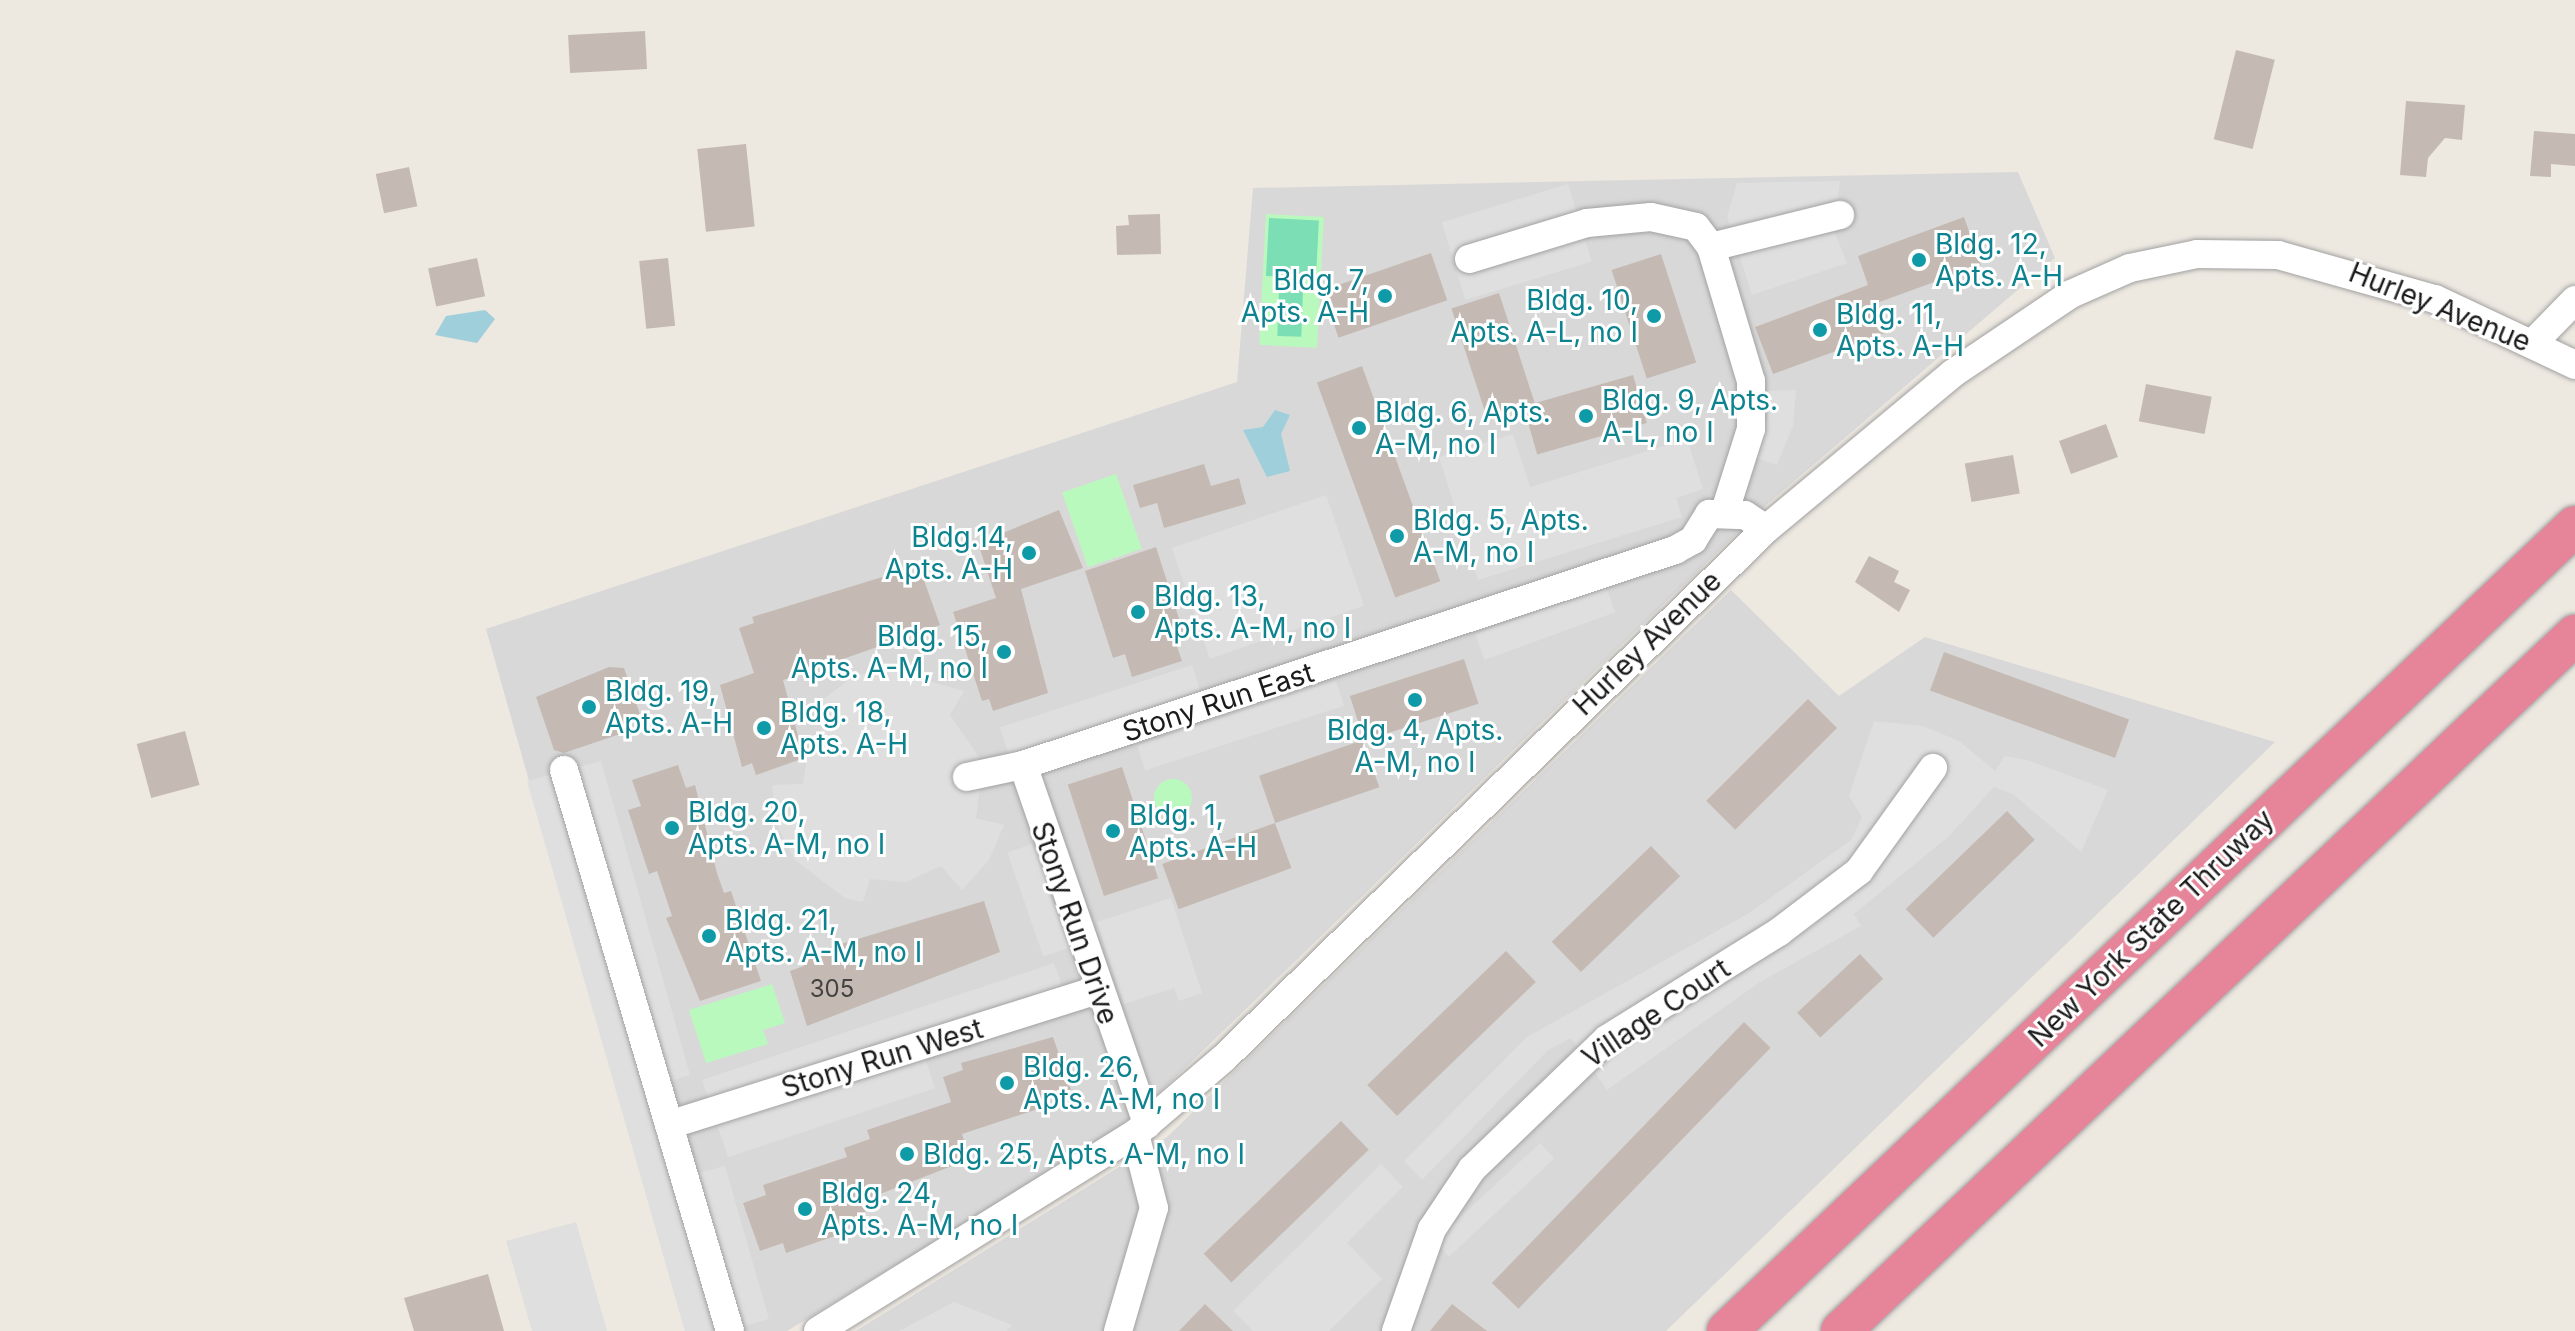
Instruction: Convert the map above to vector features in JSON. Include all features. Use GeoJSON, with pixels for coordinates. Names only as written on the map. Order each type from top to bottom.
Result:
{"type":"FeatureCollection","features":[{"type":"Feature","properties":{"kind":"highway","name":"New York State Thruway"},"geometry":{"type":"LineString","coordinates":[[1727,1331],[2575,526]]}},
{"type":"Feature","properties":{"kind":"highway"},"geometry":{"type":"LineString","coordinates":[[1841,1331],[2575,635]]}},
{"type":"Feature","properties":{"kind":"street"},"geometry":{"type":"LineString","coordinates":[[1711,247],[1840,215]]}},
{"type":"Feature","properties":{"kind":"street"},"geometry":{"type":"LineString","coordinates":[[1469,259],[1587,223],[1651,217],[1696,227],[1711,247],[1751,381],[1751,429],[1725,511],[1766,529]]}},
{"type":"Feature","properties":{"kind":"street","name":"Hurley Avenue"},"geometry":{"type":"LineString","coordinates":[[818,1331],[1141,1129],[1224,1058],[1727,564],[1952,374],[2071,294],[2130,268],[2197,254],[2293,258],[2380,279],[2533,343],[2575,365]]}},
{"type":"Feature","properties":{"kind":"street"},"geometry":{"type":"LineString","coordinates":[[2533,343],[2575,300]]}},
{"type":"Feature","properties":{"kind":"street","name":"Stony Run East"},"geometry":{"type":"LineString","coordinates":[[967,777],[1023,765],[1693,540],[1709,514],[1725,511]]}},
{"type":"Feature","properties":{"kind":"street"},"geometry":{"type":"LineString","coordinates":[[1693,540],[1727,564]]}},
{"type":"Feature","properties":{"kind":"street","name":"Stony Run Drive"},"geometry":{"type":"LineString","coordinates":[[1023,765],[1141,1129]]}},
{"type":"Feature","properties":{"kind":"street","name":"Village Court"},"geometry":{"type":"LineString","coordinates":[[1396,1331],[1432,1229],[1472,1169],[1607,1039],[1779,932],[1859,871],[1933,768]]}},
{"type":"Feature","properties":{"kind":"street"},"geometry":{"type":"LineString","coordinates":[[564,770],[730,1331]]}},
{"type":"Feature","properties":{"kind":"street","name":"Stony Run West"},"geometry":{"type":"LineString","coordinates":[[669,1125],[1096,990]]}},
{"type":"Feature","properties":{"kind":"street"},"geometry":{"type":"LineString","coordinates":[[1118,1331],[1154,1208],[1141,1129]]}},
{"type":"Feature","properties":{"kind":"shaded area"},"geometry":{"type":"Polygon","coordinates":[[[2018,172],[2055,258],[1765,506],[1155,1097],[1104,1139],[787,1331],[685,1331],[486,629],[1237,382],[1253,188],[2018,172]]]}},
{"type":"Feature","properties":{"kind":"shaded area"},"geometry":{"type":"Polygon","coordinates":[[[1840,181],[1834,230],[1847,263],[1752,295],[1727,217],[1737,183],[1840,181]]]}},
{"type":"Feature","properties":{"kind":"shaded area"},"geometry":{"type":"Polygon","coordinates":[[[1568,184],[1592,261],[1465,300],[1442,223],[1568,184]]]}},
{"type":"Feature","properties":{"kind":"shaded area"},"geometry":{"type":"Polygon","coordinates":[[[1796,390],[1793,426],[1777,465],[1754,457],[1768,416],[1767,391],[1796,390]]]}},
{"type":"Feature","properties":{"kind":"shaded area"},"geometry":{"type":"Polygon","coordinates":[[[1513,434],[1530,487],[1687,439],[1703,489],[1676,498],[1682,517],[1478,580],[1439,457],[1513,434]]]}},
{"type":"Feature","properties":{"kind":"shaded area"},"geometry":{"type":"Polygon","coordinates":[[[1326,495],[1364,606],[1210,659],[1172,548],[1326,495]]]}},
{"type":"Feature","properties":{"kind":"shaded area"},"geometry":{"type":"Polygon","coordinates":[[[1606,587],[1615,612],[1485,660],[1475,635],[1606,587]]]}},
{"type":"Feature","properties":{"kind":"shaded area"},"geometry":{"type":"Polygon","coordinates":[[[1731,590],[1839,696],[1925,637],[2275,742],[1666,1331],[856,1331],[1167,1137],[1731,590]]]}},
{"type":"Feature","properties":{"kind":"shaded area"},"geometry":{"type":"Polygon","coordinates":[[[1192,665],[1202,696],[1010,759],[1000,727],[1192,665]]]}},
{"type":"Feature","properties":{"kind":"shaded area"},"geometry":{"type":"Polygon","coordinates":[[[881,668],[964,691],[950,715],[983,763],[976,818],[1004,825],[989,860],[962,890],[941,866],[906,882],[870,879],[863,902],[845,898],[795,860],[775,821],[772,785],[803,784],[808,750],[827,720],[814,706],[853,677],[881,668]]]}},
{"type":"Feature","properties":{"kind":"shaded area"},"geometry":{"type":"Polygon","coordinates":[[[1336,681],[1344,706],[1145,770],[1137,746],[1336,681]]]}},
{"type":"Feature","properties":{"kind":"shaded area"},"geometry":{"type":"Polygon","coordinates":[[[1874,721],[1923,726],[1959,741],[1995,771],[2005,756],[2027,760],[2108,790],[2081,852],[2013,794],[1994,787],[1949,836],[1854,914],[1861,926],[1760,982],[1607,1090],[1571,1038],[1548,1050],[1422,1180],[1404,1161],[1527,1037],[1751,912],[1851,840],[1862,817],[1849,796],[1874,721]]]}},
{"type":"Feature","properties":{"kind":"shaded area"},"geometry":{"type":"Polygon","coordinates":[[[601,761],[690,1075],[671,1081],[697,1173],[725,1166],[769,1319],[727,1331],[685,1331],[527,781],[601,761]]]}},
{"type":"Feature","properties":{"kind":"shaded area"},"geometry":{"type":"Polygon","coordinates":[[[1032,844],[1068,948],[1043,956],[1007,852],[1032,844]]]}},
{"type":"Feature","properties":{"kind":"shaded area"},"geometry":{"type":"Polygon","coordinates":[[[1171,898],[1202,993],[1179,1001],[1174,988],[1124,1004],[1097,922],[1171,898]]]}},
{"type":"Feature","properties":{"kind":"shaded area"},"geometry":{"type":"Polygon","coordinates":[[[1054,963],[1063,989],[918,1037],[935,1088],[728,1157],[702,1080],[1054,963]]]}},
{"type":"Feature","properties":{"kind":"shaded area"},"geometry":{"type":"Polygon","coordinates":[[[1540,1143],[1554,1158],[1449,1257],[1435,1241],[1540,1143]]]}},
{"type":"Feature","properties":{"kind":"shaded area"},"geometry":{"type":"Polygon","coordinates":[[[1381,1164],[1403,1187],[1347,1243],[1382,1279],[1329,1331],[1253,1331],[1233,1311],[1381,1164]]]}},
{"type":"Feature","properties":{"kind":"shaded area"},"geometry":{"type":"Polygon","coordinates":[[[576,1222],[607,1331],[532,1331],[506,1241],[576,1222]]]}},
{"type":"Feature","properties":{"kind":"shaded area"},"geometry":{"type":"Polygon","coordinates":[[[954,1302],[1012,1325],[1007,1331],[899,1331],[954,1302]]]}},
{"type":"Feature","properties":{"kind":"green space"},"geometry":{"type":"Polygon","coordinates":[[[1266,214],[1324,217],[1317,348],[1259,345],[1266,214]]]}},
{"type":"Feature","properties":{"kind":"green space"},"geometry":{"type":"Polygon","coordinates":[[[1269,218],[1319,221],[1316,279],[1266,276],[1269,218]]]}},
{"type":"Feature","properties":{"kind":"green space"},"geometry":{"type":"Polygon","coordinates":[[[1279,288],[1303,289],[1301,337],[1277,336],[1279,288]]]}},
{"type":"Feature","properties":{"kind":"green space"},"geometry":{"type":"Polygon","coordinates":[[[1116,474],[1142,549],[1088,567],[1062,493],[1116,474]]]}},
{"type":"Feature","properties":{"kind":"green space"},"geometry":{"type":"Polygon","coordinates":[[[1173,779],[1187,784],[1192,798],[1187,812],[1173,817],[1159,812],[1154,798],[1159,784],[1173,779]]]}},
{"type":"Feature","properties":{"kind":"green space"},"geometry":{"type":"Polygon","coordinates":[[[772,984],[785,1023],[763,1030],[768,1044],[706,1063],[689,1010],[772,984]]]}},
{"type":"Feature","properties":{"kind":"water"},"geometry":{"type":"Polygon","coordinates":[[[485,310],[495,319],[477,343],[435,335],[446,316],[485,310]]]}},
{"type":"Feature","properties":{"kind":"water"},"geometry":{"type":"Polygon","coordinates":[[[1275,410],[1290,415],[1281,434],[1290,471],[1267,477],[1243,430],[1263,427],[1275,410]]]}},
{"type":"Feature","properties":{"kind":"building"},"geometry":{"type":"Polygon","coordinates":[[[645,31],[647,69],[570,73],[568,35],[645,31]]]}},
{"type":"Feature","properties":{"kind":"building"},"geometry":{"type":"Polygon","coordinates":[[[2236,50],[2275,60],[2253,149],[2214,139],[2236,50]]]}},
{"type":"Feature","properties":{"kind":"building"},"geometry":{"type":"Polygon","coordinates":[[[2406,101],[2465,105],[2462,140],[2445,138],[2428,158],[2426,177],[2400,175],[2406,101]]]}},
{"type":"Feature","properties":{"kind":"building"},"geometry":{"type":"Polygon","coordinates":[[[2534,131],[2575,134],[2575,166],[2551,164],[2551,177],[2530,176],[2534,131]]]}},
{"type":"Feature","properties":{"kind":"building"},"geometry":{"type":"Polygon","coordinates":[[[746,144],[755,227],[706,232],[697,149],[746,144]]]}},
{"type":"Feature","properties":{"kind":"building"},"geometry":{"type":"Polygon","coordinates":[[[409,167],[417,206],[384,213],[376,174],[409,167]]]}},
{"type":"Feature","properties":{"kind":"building"},"geometry":{"type":"Polygon","coordinates":[[[1160,214],[1161,254],[1117,255],[1116,226],[1129,225],[1128,215],[1160,214]]]}},
{"type":"Feature","properties":{"kind":"building"},"geometry":{"type":"Polygon","coordinates":[[[1964,217],[1981,265],[1874,304],[1885,333],[1773,374],[1755,327],[1868,285],[1858,256],[1964,217]]]}},
{"type":"Feature","properties":{"kind":"building","name":"Bldg. 7, Apts. A-H"},"geometry":{"type":"Polygon","coordinates":[[[1431,253],[1447,300],[1339,338],[1322,290],[1431,253]]]}},
{"type":"Feature","properties":{"kind":"building","name":"Bldg. 10, Apts. A-L, no I"},"geometry":{"type":"Polygon","coordinates":[[[1661,254],[1696,362],[1647,378],[1612,270],[1661,254]]]}},
{"type":"Feature","properties":{"kind":"building"},"geometry":{"type":"Polygon","coordinates":[[[477,258],[485,296],[436,307],[428,268],[477,258]]]}},
{"type":"Feature","properties":{"kind":"building"},"geometry":{"type":"Polygon","coordinates":[[[668,258],[675,326],[646,329],[639,261],[668,258]]]}},
{"type":"Feature","properties":{"kind":"building"},"geometry":{"type":"Polygon","coordinates":[[[1499,293],[1535,403],[1487,419],[1451,308],[1499,293]]]}},
{"type":"Feature","properties":{"kind":"building"},"geometry":{"type":"Polygon","coordinates":[[[1362,366],[1440,581],[1395,598],[1317,382],[1362,366]]]}},
{"type":"Feature","properties":{"kind":"building","name":"Bldg. 9, Apts. A-L, no I"},"geometry":{"type":"Polygon","coordinates":[[[1633,375],[1647,423],[1537,454],[1523,406],[1633,375]]]}},
{"type":"Feature","properties":{"kind":"building"},"geometry":{"type":"Polygon","coordinates":[[[2146,384],[2212,397],[2205,434],[2139,421],[2146,384]]]}},
{"type":"Feature","properties":{"kind":"building"},"geometry":{"type":"Polygon","coordinates":[[[2106,424],[2118,457],[2071,474],[2059,441],[2106,424]]]}},
{"type":"Feature","properties":{"kind":"building"},"geometry":{"type":"Polygon","coordinates":[[[2013,455],[2020,493],[1972,502],[1965,464],[2013,455]]]}},
{"type":"Feature","properties":{"kind":"building"},"geometry":{"type":"Polygon","coordinates":[[[1204,464],[1211,486],[1239,478],[1246,504],[1164,528],[1157,503],[1140,508],[1133,485],[1204,464]]]}},
{"type":"Feature","properties":{"kind":"building"},"geometry":{"type":"Polygon","coordinates":[[[1059,510],[1083,568],[1021,589],[1048,693],[993,711],[989,699],[982,701],[953,612],[996,598],[978,543],[1059,510]]]}},
{"type":"Feature","properties":{"kind":"building","name":"Bldg. 13, Apts. A-M, no I"},"geometry":{"type":"Polygon","coordinates":[[[1156,547],[1183,631],[1173,635],[1182,661],[1132,677],[1125,654],[1113,658],[1085,571],[1156,547]]]}},
{"type":"Feature","properties":{"kind":"building"},"geometry":{"type":"Polygon","coordinates":[[[1869,556],[1899,571],[1894,582],[1910,590],[1899,612],[1855,582],[1869,556]]]}},
{"type":"Feature","properties":{"kind":"building"},"geometry":{"type":"Polygon","coordinates":[[[905,570],[907,576],[921,572],[940,625],[783,680],[804,758],[756,775],[752,763],[742,767],[720,685],[754,673],[739,628],[754,623],[752,617],[905,570]]]}},
{"type":"Feature","properties":{"kind":"building"},"geometry":{"type":"Polygon","coordinates":[[[1944,652],[2129,719],[2115,758],[1930,691],[1944,652]]]}},
{"type":"Feature","properties":{"kind":"building","name":"Bldg. 4, Apts. A-M, no I"},"geometry":{"type":"Polygon","coordinates":[[[1464,659],[1479,704],[1364,741],[1350,696],[1464,659]]]}},
{"type":"Feature","properties":{"kind":"building","name":"Bldg. 19, Apts. A-H"},"geometry":{"type":"Polygon","coordinates":[[[609,667],[624,668],[641,717],[626,722],[629,731],[564,753],[554,750],[536,697],[609,667]]]}},
{"type":"Feature","properties":{"kind":"building"},"geometry":{"type":"Polygon","coordinates":[[[1808,699],[1837,728],[1735,830],[1706,801],[1808,699]]]}},
{"type":"Feature","properties":{"kind":"building"},"geometry":{"type":"Polygon","coordinates":[[[185,731],[199,785],[151,798],[137,744],[185,731]]]}},
{"type":"Feature","properties":{"kind":"building"},"geometry":{"type":"Polygon","coordinates":[[[1363,740],[1379,787],[1275,823],[1259,776],[1363,740]]]}},
{"type":"Feature","properties":{"kind":"building"},"geometry":{"type":"Polygon","coordinates":[[[678,765],[686,788],[695,785],[717,873],[724,893],[731,891],[761,981],[700,1001],[666,918],[672,916],[657,871],[649,874],[628,810],[641,806],[632,780],[678,765]]]}},
{"type":"Feature","properties":{"kind":"building","name":"Bldg. 1, Apts. A-H"},"geometry":{"type":"Polygon","coordinates":[[[1122,767],[1158,878],[1104,896],[1068,785],[1122,767]]]}},
{"type":"Feature","properties":{"kind":"building"},"geometry":{"type":"Polygon","coordinates":[[[2007,811],[2035,840],[1933,938],[1906,909],[2007,811]]]}},
{"type":"Feature","properties":{"kind":"building"},"geometry":{"type":"Polygon","coordinates":[[[1275,823],[1291,868],[1179,909],[1162,864],[1275,823]]]}},
{"type":"Feature","properties":{"kind":"building"},"geometry":{"type":"Polygon","coordinates":[[[1651,846],[1680,876],[1581,972],[1552,942],[1651,846]]]}},
{"type":"Feature","properties":{"kind":"building"},"geometry":{"type":"Polygon","coordinates":[[[984,901],[1000,952],[807,1026],[790,971],[804,966],[801,956],[984,901]]]}},
{"type":"Feature","properties":{"kind":"building"},"geometry":{"type":"Polygon","coordinates":[[[1506,951],[1536,982],[1397,1116],[1367,1085],[1506,951]]]}},
{"type":"Feature","properties":{"kind":"building"},"geometry":{"type":"Polygon","coordinates":[[[1860,954],[1883,979],[1820,1038],[1797,1013],[1860,954]]]}},
{"type":"Feature","properties":{"kind":"building"},"geometry":{"type":"Polygon","coordinates":[[[1744,1022],[1771,1048],[1518,1309],[1492,1283],[1744,1022]]]}},
{"type":"Feature","properties":{"kind":"building"},"geometry":{"type":"Polygon","coordinates":[[[1053,1037],[1071,1090],[1047,1097],[1050,1105],[962,1134],[970,1159],[862,1201],[866,1214],[846,1221],[849,1231],[786,1253],[783,1243],[760,1251],[743,1203],[766,1195],[763,1185],[847,1157],[844,1148],[870,1139],[867,1130],[951,1102],[943,1077],[963,1070],[961,1063],[1053,1037]]]}},
{"type":"Feature","properties":{"kind":"building"},"geometry":{"type":"Polygon","coordinates":[[[1341,1121],[1369,1150],[1231,1282],[1204,1254],[1341,1121]]]}},
{"type":"Feature","properties":{"kind":"building"},"geometry":{"type":"Polygon","coordinates":[[[488,1274],[504,1331],[414,1331],[404,1298],[488,1274]]]}},
{"type":"Feature","properties":{"kind":"building"},"geometry":{"type":"Polygon","coordinates":[[[1205,1304],[1233,1331],[1179,1331],[1205,1304]]]}},
{"type":"Feature","properties":{"kind":"building"},"geometry":{"type":"Polygon","coordinates":[[[1452,1304],[1487,1331],[1430,1331],[1452,1304]]]}},
{"type":"Feature","properties":{"kind":"place","name":"Bldg. 12, Apts. A-H"},"geometry":{"type":"Point","coordinates":[1919,260]}},
{"type":"Feature","properties":{"kind":"place","name":"Bldg. 7, Apts. A-H"},"geometry":{"type":"Point","coordinates":[1385,296]}},
{"type":"Feature","properties":{"kind":"place","name":"Bldg. 10, Apts. A-L, no I"},"geometry":{"type":"Point","coordinates":[1654,316]}},
{"type":"Feature","properties":{"kind":"place","name":"Bldg. 11, Apts. A-H"},"geometry":{"type":"Point","coordinates":[1820,330]}},
{"type":"Feature","properties":{"kind":"place","name":"Bldg. 9, Apts. A-L, no I"},"geometry":{"type":"Point","coordinates":[1586,416]}},
{"type":"Feature","properties":{"kind":"place","name":"Bldg. 6, Apts. A-M, no I"},"geometry":{"type":"Point","coordinates":[1359,428]}},
{"type":"Feature","properties":{"kind":"place","name":"Bldg. 5, Apts. A-M, no I"},"geometry":{"type":"Point","coordinates":[1397,536]}},
{"type":"Feature","properties":{"kind":"place","name":"Bldg.14, Apts. A-H"},"geometry":{"type":"Point","coordinates":[1029,553]}},
{"type":"Feature","properties":{"kind":"place","name":"Bldg. 13, Apts. A-M, no I"},"geometry":{"type":"Point","coordinates":[1138,612]}},
{"type":"Feature","properties":{"kind":"place","name":"Bldg. 15, Apts. A-M, no I"},"geometry":{"type":"Point","coordinates":[1004,652]}},
{"type":"Feature","properties":{"kind":"place","name":"Bldg. 4, Apts. A-M, no I"},"geometry":{"type":"Point","coordinates":[1415,700]}},
{"type":"Feature","properties":{"kind":"place","name":"Bldg. 19, Apts. A-H"},"geometry":{"type":"Point","coordinates":[589,707]}},
{"type":"Feature","properties":{"kind":"place","name":"Bldg. 18, Apts. A-H"},"geometry":{"type":"Point","coordinates":[764,728]}},
{"type":"Feature","properties":{"kind":"place","name":"Bldg. 20, Apts. A-M, no I"},"geometry":{"type":"Point","coordinates":[672,828]}},
{"type":"Feature","properties":{"kind":"place","name":"Bldg. 1, Apts. A-H"},"geometry":{"type":"Point","coordinates":[1113,831]}},
{"type":"Feature","properties":{"kind":"place","name":"Bldg. 21, Apts. A-M, no I"},"geometry":{"type":"Point","coordinates":[709,936]}},
{"type":"Feature","properties":{"kind":"place","name":"Bldg. 26, Apts. A-M, no I"},"geometry":{"type":"Point","coordinates":[1007,1083]}},
{"type":"Feature","properties":{"kind":"place","name":"Bldg. 25, Apts. A-M, no I"},"geometry":{"type":"Point","coordinates":[907,1154]}},
{"type":"Feature","properties":{"kind":"place","name":"Bldg. 24, Apts. A-M, no I"},"geometry":{"type":"Point","coordinates":[805,1209]}}]}
